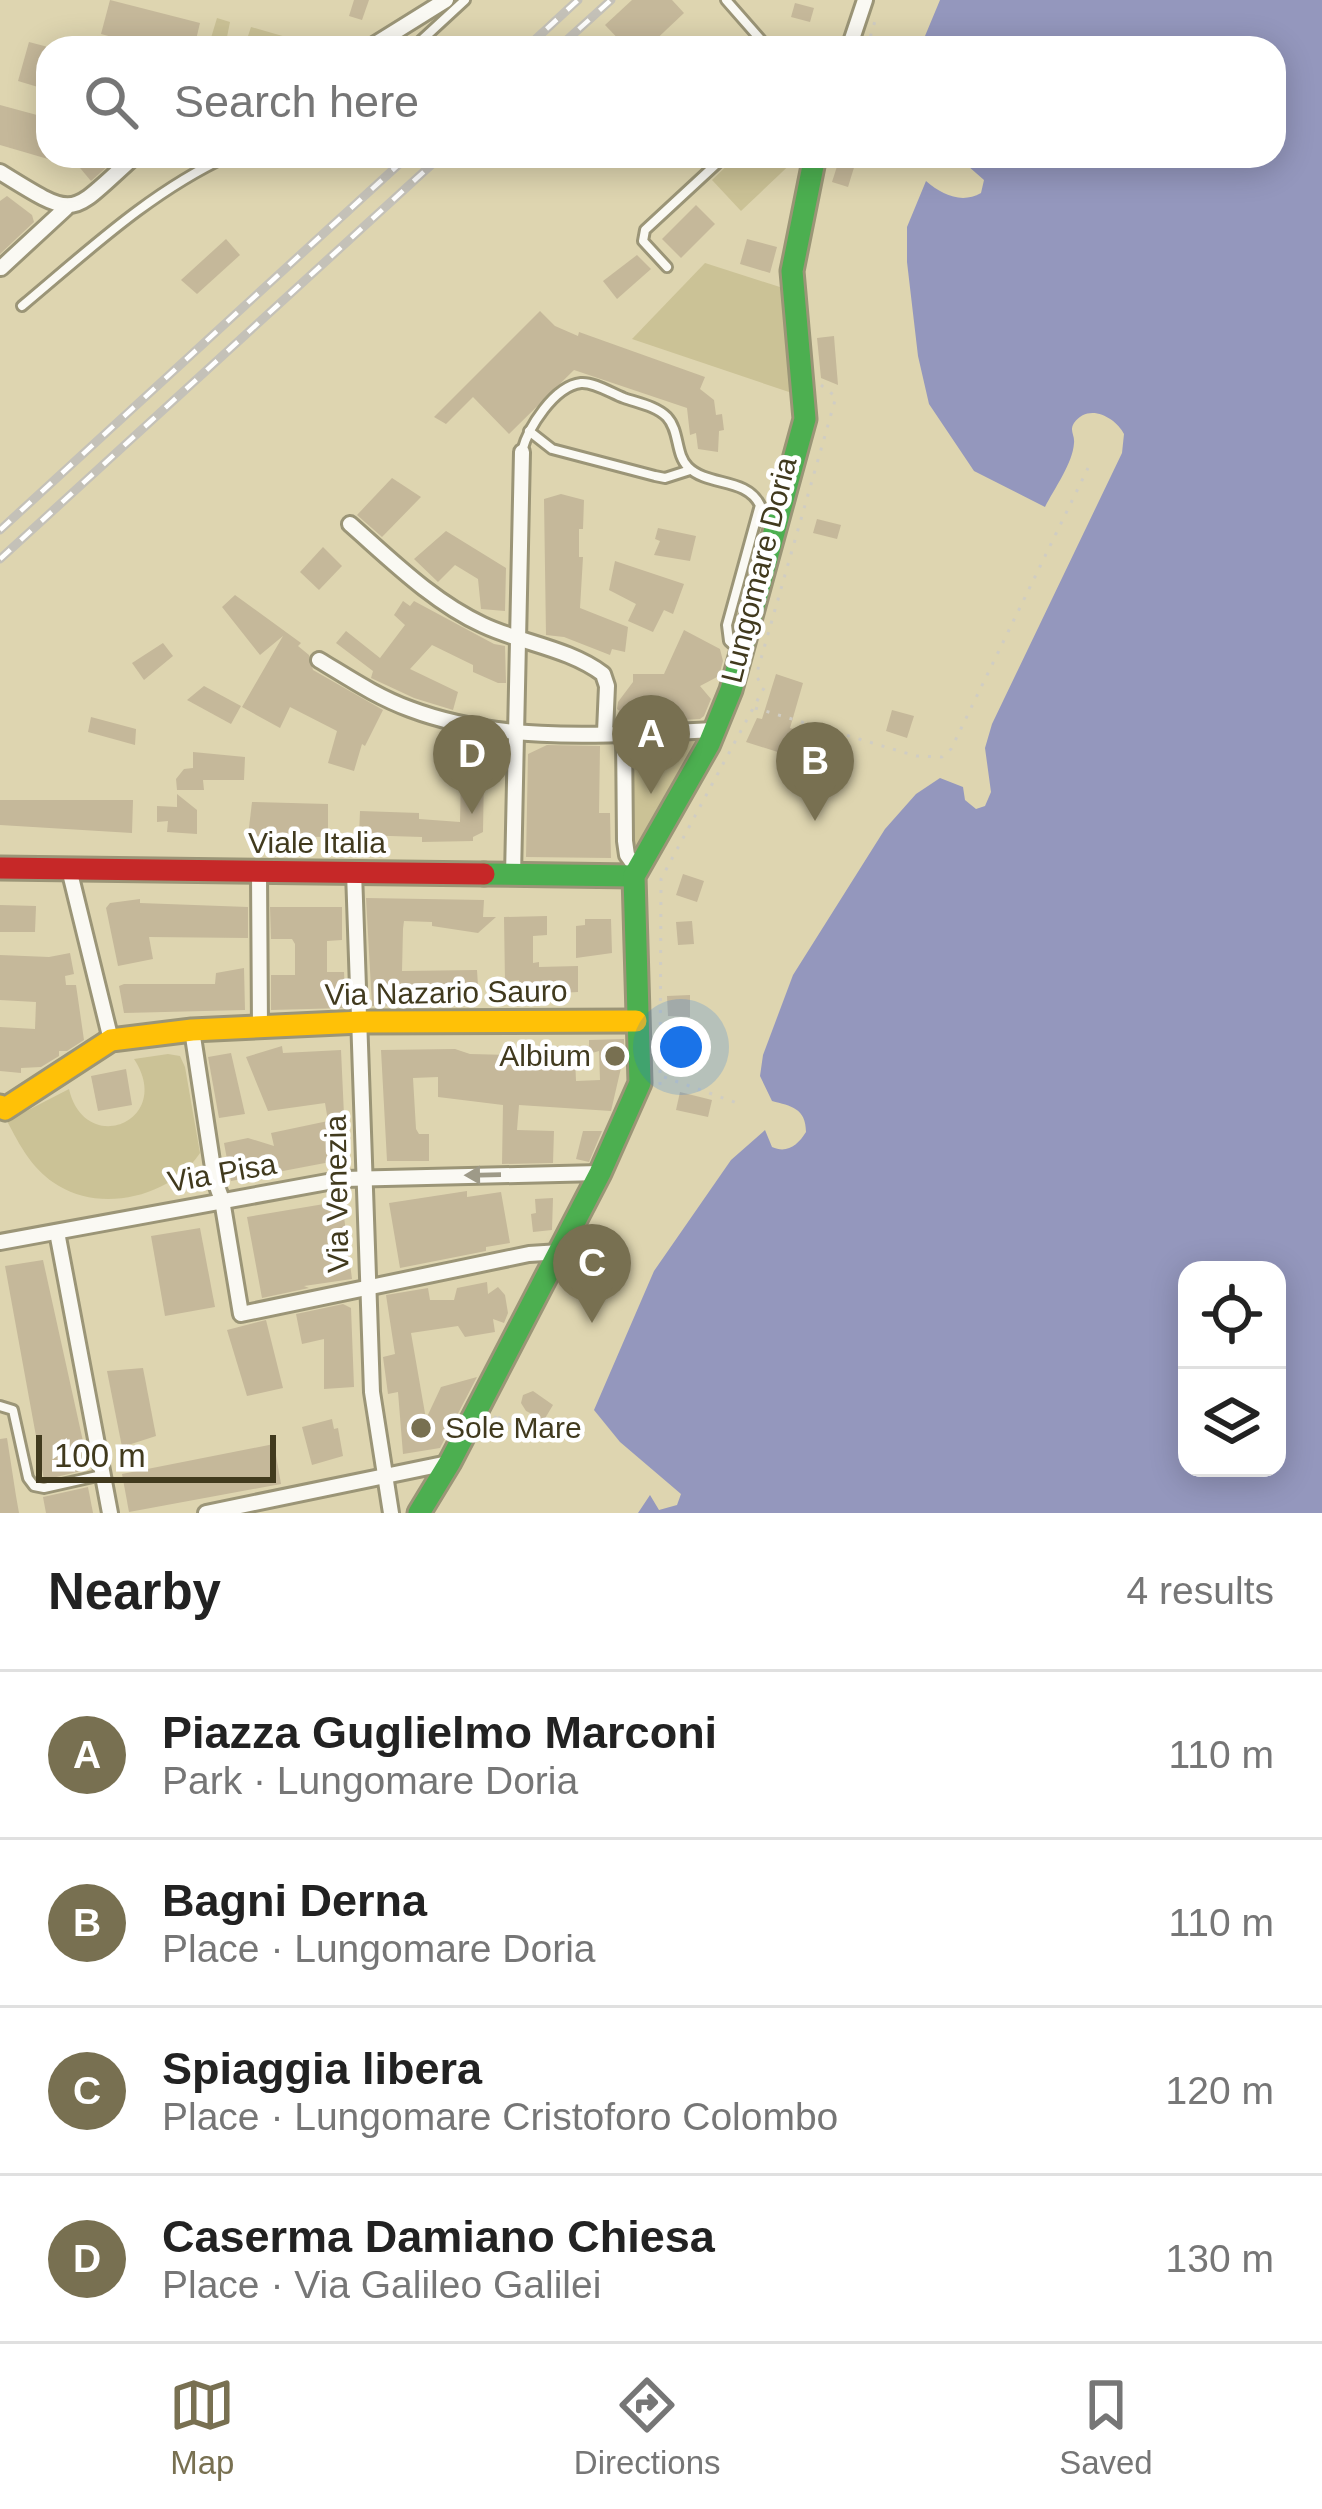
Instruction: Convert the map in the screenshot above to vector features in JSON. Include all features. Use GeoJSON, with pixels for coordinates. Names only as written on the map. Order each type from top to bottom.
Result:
{"type":"FeatureCollection","features":[{"type":"Feature","properties":{"kind":"street"},"geometry":{"type":"LineString","coordinates":[[388,36],[446,0]]}},
{"type":"Feature","properties":{"kind":"street"},"geometry":{"type":"LineString","coordinates":[[853,36],[866,0]]}},
{"type":"Feature","properties":{"kind":"street"},"geometry":{"type":"LineString","coordinates":[[1,268],[66,208],[85,200],[121,168]]}},
{"type":"Feature","properties":{"kind":"street","name":"Lungomare Doria"},"geometry":{"type":"LineString","coordinates":[[636,872],[715,730],[805,419],[792,271],[813,168]]}},
{"type":"Feature","properties":{"kind":"street"},"geometry":{"type":"LineString","coordinates":[[3,180],[66,208]]}},
{"type":"Feature","properties":{"kind":"street"},"geometry":{"type":"LineString","coordinates":[[513,876],[522,452]]}},
{"type":"Feature","properties":{"kind":"street"},"geometry":{"type":"LineString","coordinates":[[350,524],[413,580],[477,623],[603,674],[605,732]]}},
{"type":"Feature","properties":{"kind":"street"},"geometry":{"type":"LineString","coordinates":[[320,660],[404,707],[480,729],[516,733],[715,730]]}},
{"type":"Feature","properties":{"kind":"street"},"geometry":{"type":"LineString","coordinates":[[419,1513],[560,1252],[640,1083],[636,872],[625,842],[623,732]]}},
{"type":"Feature","properties":{"kind":"street","name":"Viale Italia"},"geometry":{"type":"LineString","coordinates":[[0,868],[513,876],[636,872]]}},
{"type":"Feature","properties":{"kind":"street"},"geometry":{"type":"LineString","coordinates":[[0,1106],[5,1109],[111,1040],[69,869]]}},
{"type":"Feature","properties":{"kind":"street","name":"Via Venezia"},"geometry":{"type":"LineString","coordinates":[[354,872],[372,1392],[392,1513]]}},
{"type":"Feature","properties":{"kind":"street"},"geometry":{"type":"LineString","coordinates":[[259,873],[260,1027]]}},
{"type":"Feature","properties":{"kind":"street","name":"Via Nazario Sauro"},"geometry":{"type":"LineString","coordinates":[[111,1040],[191,1030],[361,1022],[636,1021]]}},
{"type":"Feature","properties":{"kind":"street"},"geometry":{"type":"LineString","coordinates":[[191,1030],[241,1314],[529,1254],[560,1252]]}},
{"type":"Feature","properties":{"kind":"street","name":"Via Pisa"},"geometry":{"type":"LineString","coordinates":[[0,1242],[363,1178],[600,1173]]}},
{"type":"Feature","properties":{"kind":"street"},"geometry":{"type":"LineString","coordinates":[[57,1232],[110,1513]]}},
{"type":"Feature","properties":{"kind":"street"},"geometry":{"type":"LineString","coordinates":[[206,1513],[450,1462]]}},
{"type":"Feature","properties":{"kind":"lane"},"geometry":{"type":"LineString","coordinates":[[426,36],[465,0]]}},
{"type":"Feature","properties":{"kind":"lane"},"geometry":{"type":"LineString","coordinates":[[726,0],[758,36]]}},
{"type":"Feature","properties":{"kind":"lane"},"geometry":{"type":"LineString","coordinates":[[22,306],[171,185],[204,168]]}},
{"type":"Feature","properties":{"kind":"lane"},"geometry":{"type":"LineString","coordinates":[[667,267],[643,241],[645,230],[711,168]]}},
{"type":"Feature","properties":{"kind":"lane"},"geometry":{"type":"LineString","coordinates":[[522,452],[528,430],[540,413],[572,385],[585,382],[660,411],[671,421],[690,470],[747,489],[760,505],[727,625],[729,641],[741,653]]}},
{"type":"Feature","properties":{"kind":"lane"},"geometry":{"type":"LineString","coordinates":[[528,430],[552,449],[655,476],[690,470]]}},
{"type":"Feature","properties":{"kind":"lane"},"geometry":{"type":"LineString","coordinates":[[0,1406],[14,1410],[28,1478],[34,1486],[44,1488],[103,1474]]}},
{"type":"Feature","properties":{"kind":"path","name":"Lungomare Doria"},"geometry":{"type":"LineString","coordinates":[[657,1095],[663,1076],[658,902],[662,879],[764,688],[756,676],[836,397],[816,380]]}},
{"type":"Feature","properties":{"kind":"path"},"geometry":{"type":"LineString","coordinates":[[753,707],[916,756],[942,757],[951,749],[1088,468]]}},
{"type":"Feature","properties":{"kind":"path"},"geometry":{"type":"LineString","coordinates":[[663,1076],[743,1105]]}},
{"type":"Feature","properties":{"kind":"path"},"geometry":{"type":"LineString","coordinates":[[477,1452],[497,1416],[536,1441]]}},
{"type":"Feature","properties":{"kind":"shaded area"},"geometry":{"type":"Polygon","coordinates":[[[217,18],[230,22],[227,36],[212,36],[217,18]]]}},
{"type":"Feature","properties":{"kind":"shaded area"},"geometry":{"type":"Polygon","coordinates":[[[251,27],[282,36],[248,36],[251,27]]]}},
{"type":"Feature","properties":{"kind":"shaded area"},"geometry":{"type":"Polygon","coordinates":[[[724,168],[786,168],[741,211],[712,180],[724,168]]]}},
{"type":"Feature","properties":{"kind":"shaded area"},"geometry":{"type":"Polygon","coordinates":[[[705,263],[783,288],[792,393],[632,339],[705,263]]]}},
{"type":"Feature","properties":{"kind":"shaded area"},"geometry":{"type":"Polygon","coordinates":[[[696,739],[698,745],[642,845],[633,845],[629,835],[631,745],[635,741],[696,739]]]}},
{"type":"Feature","properties":{"kind":"shaded area"},"geometry":{"type":"Polygon","coordinates":[[[180,1056],[185,1067],[200,1153],[188,1168],[155,1189],[116,1199],[77,1194],[59,1186],[22,1149],[7,1121],[69,1089],[78,1110],[92,1122],[123,1123],[136,1114],[143,1100],[144,1081],[134,1059],[180,1056]]]}},
{"type":"Feature","properties":{"kind":"water"},"geometry":{"type":"Polygon","coordinates":[[[940,0],[1322,0],[1322,1513],[638,1513],[650,1495],[659,1510],[677,1505],[681,1494],[620,1442],[594,1410],[654,1271],[731,1160],[765,1130],[772,1147],[783,1149],[796,1144],[806,1132],[800,1113],[772,1101],[760,1076],[763,1055],[793,975],[885,829],[916,794],[940,778],[963,787],[965,800],[976,809],[985,806],[991,792],[985,748],[992,724],[1122,453],[1124,434],[1115,423],[1094,413],[1080,417],[1073,426],[1070,459],[1045,507],[974,471],[929,404],[918,356],[907,227],[926,181],[952,196],[981,193],[984,180],[970,168],[1286,168],[1286,36],[925,36],[940,0]]]}},
{"type":"Feature","properties":{"kind":"building"},"geometry":{"type":"Polygon","coordinates":[[[110,0],[200,23],[197,36],[101,34],[110,0]]]}},
{"type":"Feature","properties":{"kind":"building"},"geometry":{"type":"Polygon","coordinates":[[[354,0],[369,0],[362,20],[349,16],[354,0]]]}},
{"type":"Feature","properties":{"kind":"building"},"geometry":{"type":"Polygon","coordinates":[[[632,0],[672,0],[684,13],[660,36],[616,36],[605,25],[632,0]]]}},
{"type":"Feature","properties":{"kind":"building"},"geometry":{"type":"Polygon","coordinates":[[[795,3],[814,8],[810,22],[791,17],[795,3]]]}},
{"type":"Feature","properties":{"kind":"building"},"geometry":{"type":"Polygon","coordinates":[[[29,42],[36,44],[36,86],[18,81],[29,42]]]}},
{"type":"Feature","properties":{"kind":"building"},"geometry":{"type":"Polygon","coordinates":[[[0,105],[36,115],[36,156],[0,145],[0,105]]]}},
{"type":"Feature","properties":{"kind":"building"},"geometry":{"type":"Polygon","coordinates":[[[80,168],[106,168],[91,181],[80,168]]]}},
{"type":"Feature","properties":{"kind":"building"},"geometry":{"type":"Polygon","coordinates":[[[836,168],[854,168],[848,187],[832,182],[836,168]]]}},
{"type":"Feature","properties":{"kind":"building"},"geometry":{"type":"Polygon","coordinates":[[[7,196],[32,215],[34,222],[0,254],[0,201],[7,196]]]}},
{"type":"Feature","properties":{"kind":"building"},"geometry":{"type":"Polygon","coordinates":[[[696,205],[715,224],[681,258],[662,239],[696,205]]]}},
{"type":"Feature","properties":{"kind":"building"},"geometry":{"type":"Polygon","coordinates":[[[226,239],[240,255],[197,294],[181,280],[226,239]]]}},
{"type":"Feature","properties":{"kind":"building"},"geometry":{"type":"Polygon","coordinates":[[[747,239],[777,247],[770,273],[740,264],[747,239]]]}},
{"type":"Feature","properties":{"kind":"building"},"geometry":{"type":"Polygon","coordinates":[[[637,255],[651,269],[617,299],[603,281],[637,255]]]}},
{"type":"Feature","properties":{"kind":"building"},"geometry":{"type":"Polygon","coordinates":[[[540,311],[555,326],[578,336],[579,332],[705,377],[700,389],[714,400],[716,415],[722,414],[724,430],[719,431],[718,452],[698,449],[696,433],[690,435],[687,408],[574,370],[509,434],[473,397],[446,424],[434,417],[540,311]]]}},
{"type":"Feature","properties":{"kind":"building"},"geometry":{"type":"Polygon","coordinates":[[[834,336],[838,385],[821,378],[817,338],[834,336]]]}},
{"type":"Feature","properties":{"kind":"building"},"geometry":{"type":"Polygon","coordinates":[[[392,478],[421,497],[382,537],[357,515],[392,478]]]}},
{"type":"Feature","properties":{"kind":"building"},"geometry":{"type":"Polygon","coordinates":[[[561,494],[584,500],[583,529],[579,529],[579,557],[583,557],[580,608],[628,627],[625,652],[612,649],[610,655],[546,635],[544,499],[561,494]]]}},
{"type":"Feature","properties":{"kind":"building"},"geometry":{"type":"Polygon","coordinates":[[[817,519],[841,525],[837,539],[813,533],[817,519]]]}},
{"type":"Feature","properties":{"kind":"building"},"geometry":{"type":"Polygon","coordinates":[[[658,528],[696,536],[690,561],[654,555],[660,541],[655,539],[658,528]]]}},
{"type":"Feature","properties":{"kind":"building"},"geometry":{"type":"Polygon","coordinates":[[[446,531],[506,568],[505,611],[481,609],[478,579],[455,565],[438,582],[414,559],[446,531]]]}},
{"type":"Feature","properties":{"kind":"building"},"geometry":{"type":"Polygon","coordinates":[[[323,547],[342,566],[319,590],[300,572],[323,547]]]}},
{"type":"Feature","properties":{"kind":"building"},"geometry":{"type":"Polygon","coordinates":[[[615,561],[684,584],[673,614],[664,610],[653,632],[628,621],[636,604],[609,590],[615,561]]]}},
{"type":"Feature","properties":{"kind":"building"},"geometry":{"type":"Polygon","coordinates":[[[235,595],[301,643],[298,646],[309,655],[313,670],[383,710],[365,746],[362,744],[354,771],[328,763],[337,731],[290,707],[280,728],[242,707],[283,636],[260,655],[222,607],[235,595]]]}},
{"type":"Feature","properties":{"kind":"building"},"geometry":{"type":"Polygon","coordinates":[[[403,601],[410,606],[414,601],[505,646],[506,683],[473,672],[473,665],[432,645],[410,669],[458,692],[453,710],[371,678],[373,671],[336,643],[346,631],[380,658],[405,625],[394,615],[403,601]]]}},
{"type":"Feature","properties":{"kind":"building"},"geometry":{"type":"Polygon","coordinates":[[[684,630],[720,649],[723,661],[719,676],[700,686],[711,699],[704,716],[635,722],[617,709],[618,702],[633,682],[633,674],[664,674],[684,630]]]}},
{"type":"Feature","properties":{"kind":"building"},"geometry":{"type":"Polygon","coordinates":[[[163,643],[173,656],[144,680],[132,663],[163,643]]]}},
{"type":"Feature","properties":{"kind":"building"},"geometry":{"type":"Polygon","coordinates":[[[776,674],[803,683],[790,728],[809,734],[803,760],[746,742],[757,718],[762,719],[776,674]]]}},
{"type":"Feature","properties":{"kind":"building"},"geometry":{"type":"Polygon","coordinates":[[[204,686],[241,706],[231,724],[187,700],[204,686]]]}},
{"type":"Feature","properties":{"kind":"building"},"geometry":{"type":"Polygon","coordinates":[[[892,710],[914,716],[907,738],[886,731],[892,710]]]}},
{"type":"Feature","properties":{"kind":"building"},"geometry":{"type":"Polygon","coordinates":[[[91,717],[136,729],[135,745],[88,732],[91,717]]]}},
{"type":"Feature","properties":{"kind":"building"},"geometry":{"type":"Polygon","coordinates":[[[547,745],[600,746],[599,813],[610,813],[611,858],[526,857],[528,754],[547,745]]]}},
{"type":"Feature","properties":{"kind":"building"},"geometry":{"type":"Polygon","coordinates":[[[193,752],[245,757],[244,780],[203,780],[204,790],[177,790],[176,779],[184,769],[193,768],[193,752]]]}},
{"type":"Feature","properties":{"kind":"building"},"geometry":{"type":"Polygon","coordinates":[[[461,772],[484,772],[483,832],[473,841],[422,842],[422,837],[359,835],[360,811],[419,813],[419,819],[460,822],[461,772]]]}},
{"type":"Feature","properties":{"kind":"building"},"geometry":{"type":"Polygon","coordinates":[[[177,794],[197,810],[197,834],[167,832],[168,821],[157,822],[157,806],[177,807],[177,794]]]}},
{"type":"Feature","properties":{"kind":"building"},"geometry":{"type":"Polygon","coordinates":[[[0,800],[133,800],[132,833],[0,825],[0,800]]]}},
{"type":"Feature","properties":{"kind":"building"},"geometry":{"type":"Polygon","coordinates":[[[252,802],[328,804],[328,837],[248,836],[252,802]]]}},
{"type":"Feature","properties":{"kind":"building"},"geometry":{"type":"Polygon","coordinates":[[[683,874],[704,881],[697,902],[676,895],[683,874]]]}},
{"type":"Feature","properties":{"kind":"building"},"geometry":{"type":"Polygon","coordinates":[[[366,898],[484,900],[483,917],[496,917],[478,933],[432,926],[432,922],[404,921],[403,929],[402,971],[477,970],[479,1002],[372,1006],[366,898]]]}},
{"type":"Feature","properties":{"kind":"building"},"geometry":{"type":"Polygon","coordinates":[[[140,899],[140,903],[248,907],[248,938],[149,937],[153,959],[118,966],[106,908],[110,903],[140,899]]]}},
{"type":"Feature","properties":{"kind":"building"},"geometry":{"type":"Polygon","coordinates":[[[0,905],[36,906],[35,932],[0,932],[0,905]]]}},
{"type":"Feature","properties":{"kind":"building"},"geometry":{"type":"Polygon","coordinates":[[[270,907],[342,907],[342,940],[327,941],[327,972],[344,972],[346,1008],[271,1010],[271,975],[295,975],[295,944],[292,939],[271,939],[270,907]]]}},
{"type":"Feature","properties":{"kind":"building"},"geometry":{"type":"Polygon","coordinates":[[[547,916],[547,935],[533,936],[533,963],[578,966],[578,992],[540,994],[540,1000],[518,1001],[519,980],[505,982],[504,917],[547,916]]]}},
{"type":"Feature","properties":{"kind":"building"},"geometry":{"type":"Polygon","coordinates":[[[585,919],[611,919],[612,953],[576,958],[576,926],[585,925],[585,919]]]}},
{"type":"Feature","properties":{"kind":"building"},"geometry":{"type":"Polygon","coordinates":[[[692,921],[694,944],[678,945],[676,922],[692,921]]]}},
{"type":"Feature","properties":{"kind":"building"},"geometry":{"type":"Polygon","coordinates":[[[70,953],[74,974],[65,976],[66,985],[76,985],[84,1040],[59,1051],[59,1056],[41,1067],[21,1068],[21,1073],[0,1071],[0,1027],[35,1029],[36,1002],[0,1000],[0,955],[70,953]]]}},
{"type":"Feature","properties":{"kind":"building"},"geometry":{"type":"Polygon","coordinates":[[[244,968],[245,1010],[124,1013],[119,986],[124,984],[215,984],[216,973],[244,968]]]}},
{"type":"Feature","properties":{"kind":"building"},"geometry":{"type":"Polygon","coordinates":[[[690,995],[690,1017],[668,1016],[667,996],[690,995]]]}},
{"type":"Feature","properties":{"kind":"building"},"geometry":{"type":"Polygon","coordinates":[[[624,1039],[611,1111],[519,1105],[517,1130],[554,1131],[553,1163],[502,1164],[503,1105],[438,1097],[438,1077],[413,1078],[416,1129],[429,1134],[429,1161],[387,1161],[381,1050],[455,1049],[470,1054],[548,1056],[548,1047],[589,1046],[589,1040],[624,1039]],[[599,1051],[575,1058],[576,1081],[600,1080],[599,1051]]]}},
{"type":"Feature","properties":{"kind":"building"},"geometry":{"type":"Polygon","coordinates":[[[282,1046],[283,1053],[341,1050],[346,1159],[231,1181],[224,1143],[248,1138],[274,1146],[271,1133],[328,1121],[325,1103],[268,1111],[246,1057],[282,1046]]]}},
{"type":"Feature","properties":{"kind":"building"},"geometry":{"type":"Polygon","coordinates":[[[231,1053],[245,1114],[219,1118],[208,1057],[231,1053]]]}},
{"type":"Feature","properties":{"kind":"building"},"geometry":{"type":"Polygon","coordinates":[[[126,1069],[132,1105],[98,1111],[91,1076],[126,1069]]]}},
{"type":"Feature","properties":{"kind":"building"},"geometry":{"type":"Polygon","coordinates":[[[680,1092],[712,1100],[708,1117],[676,1110],[680,1092]]]}},
{"type":"Feature","properties":{"kind":"building"},"geometry":{"type":"Polygon","coordinates":[[[583,1131],[602,1131],[589,1162],[576,1159],[583,1131]]]}},
{"type":"Feature","properties":{"kind":"building"},"geometry":{"type":"Polygon","coordinates":[[[467,1191],[467,1197],[501,1192],[510,1243],[400,1268],[389,1203],[467,1191]]]}},
{"type":"Feature","properties":{"kind":"building"},"geometry":{"type":"Polygon","coordinates":[[[553,1198],[552,1230],[533,1232],[535,1199],[553,1198]]]}},
{"type":"Feature","properties":{"kind":"building"},"geometry":{"type":"Polygon","coordinates":[[[342,1201],[352,1279],[262,1298],[247,1217],[342,1201]]]}},
{"type":"Feature","properties":{"kind":"building"},"geometry":{"type":"Polygon","coordinates":[[[200,1228],[215,1307],[165,1316],[151,1236],[200,1228]]]}},
{"type":"Feature","properties":{"kind":"building"},"geometry":{"type":"Polygon","coordinates":[[[43,1260],[88,1464],[85,1470],[44,1480],[5,1266],[43,1260]]]}},
{"type":"Feature","properties":{"kind":"building"},"geometry":{"type":"Polygon","coordinates":[[[487,1282],[488,1294],[498,1287],[505,1295],[508,1313],[504,1323],[493,1319],[495,1332],[465,1337],[458,1326],[411,1333],[426,1419],[441,1387],[477,1377],[440,1448],[403,1454],[398,1392],[388,1394],[383,1357],[395,1354],[386,1295],[428,1288],[430,1300],[454,1300],[457,1288],[487,1282]]]}},
{"type":"Feature","properties":{"kind":"building"},"geometry":{"type":"Polygon","coordinates":[[[343,1304],[351,1308],[354,1387],[324,1389],[324,1339],[302,1344],[296,1314],[343,1304]]]}},
{"type":"Feature","properties":{"kind":"building"},"geometry":{"type":"Polygon","coordinates":[[[266,1320],[283,1388],[247,1396],[227,1330],[266,1320]]]}},
{"type":"Feature","properties":{"kind":"building"},"geometry":{"type":"Polygon","coordinates":[[[143,1368],[156,1436],[122,1447],[107,1371],[143,1368]]]}},
{"type":"Feature","properties":{"kind":"building"},"geometry":{"type":"Polygon","coordinates":[[[533,1391],[553,1405],[544,1420],[521,1403],[523,1395],[533,1391]]]}},
{"type":"Feature","properties":{"kind":"building"},"geometry":{"type":"Polygon","coordinates":[[[332,1419],[343,1456],[312,1465],[302,1427],[332,1419]]]}},
{"type":"Feature","properties":{"kind":"building"},"geometry":{"type":"Polygon","coordinates":[[[7,1438],[19,1513],[0,1513],[0,1439],[7,1438]]]}},
{"type":"Feature","properties":{"kind":"building"},"geometry":{"type":"Polygon","coordinates":[[[274,1444],[281,1484],[129,1512],[122,1474],[274,1444]]]}},
{"type":"Feature","properties":{"kind":"building"},"geometry":{"type":"Polygon","coordinates":[[[88,1487],[93,1513],[46,1513],[43,1497],[88,1487]]]}},
{"type":"Feature","properties":{"kind":"railway"},"geometry":{"type":"LineString","coordinates":[[539,36],[578,0]]}},
{"type":"Feature","properties":{"kind":"railway"},"geometry":{"type":"LineString","coordinates":[[571,36],[611,0]]}},
{"type":"Feature","properties":{"kind":"railway"},"geometry":{"type":"LineString","coordinates":[[0,530],[395,168]]}},
{"type":"Feature","properties":{"kind":"railway"},"geometry":{"type":"LineString","coordinates":[[0,559],[428,168]]}},
{"type":"Feature","properties":{"kind":"traffic: fast"},"geometry":{"type":"LineString","coordinates":[[419,1513],[600,1173],[640,1083],[634,876],[709,744],[731,690],[805,419],[792,271],[813,168]]}},
{"type":"Feature","properties":{"kind":"traffic: fast"},"geometry":{"type":"LineString","coordinates":[[484,874],[634,876]]}},
{"type":"Feature","properties":{"kind":"traffic: slow"},"geometry":{"type":"LineString","coordinates":[[0,1106],[5,1109],[111,1040],[192,1030],[361,1022],[636,1021]]}},
{"type":"Feature","properties":{"kind":"traffic: jam"},"geometry":{"type":"LineString","coordinates":[[0,868],[484,874]]}},
{"type":"Feature","properties":{"kind":"place","name":"Piazza Guglielmo Marconi"},"geometry":{"type":"Point","coordinates":[651,794]}},
{"type":"Feature","properties":{"kind":"place","name":"Caserma Damiano Chiesa"},"geometry":{"type":"Point","coordinates":[472,814]}},
{"type":"Feature","properties":{"kind":"place","name":"Bagni Derna"},"geometry":{"type":"Point","coordinates":[815,821]}},
{"type":"Feature","properties":{"kind":"place","name":"Albium"},"geometry":{"type":"Point","coordinates":[615,1056]}},
{"type":"Feature","properties":{"kind":"place","name":"Spiaggia libera"},"geometry":{"type":"Point","coordinates":[592,1323]}},
{"type":"Feature","properties":{"kind":"place","name":"Sole Mare"},"geometry":{"type":"Point","coordinates":[421,1428]}}]}
